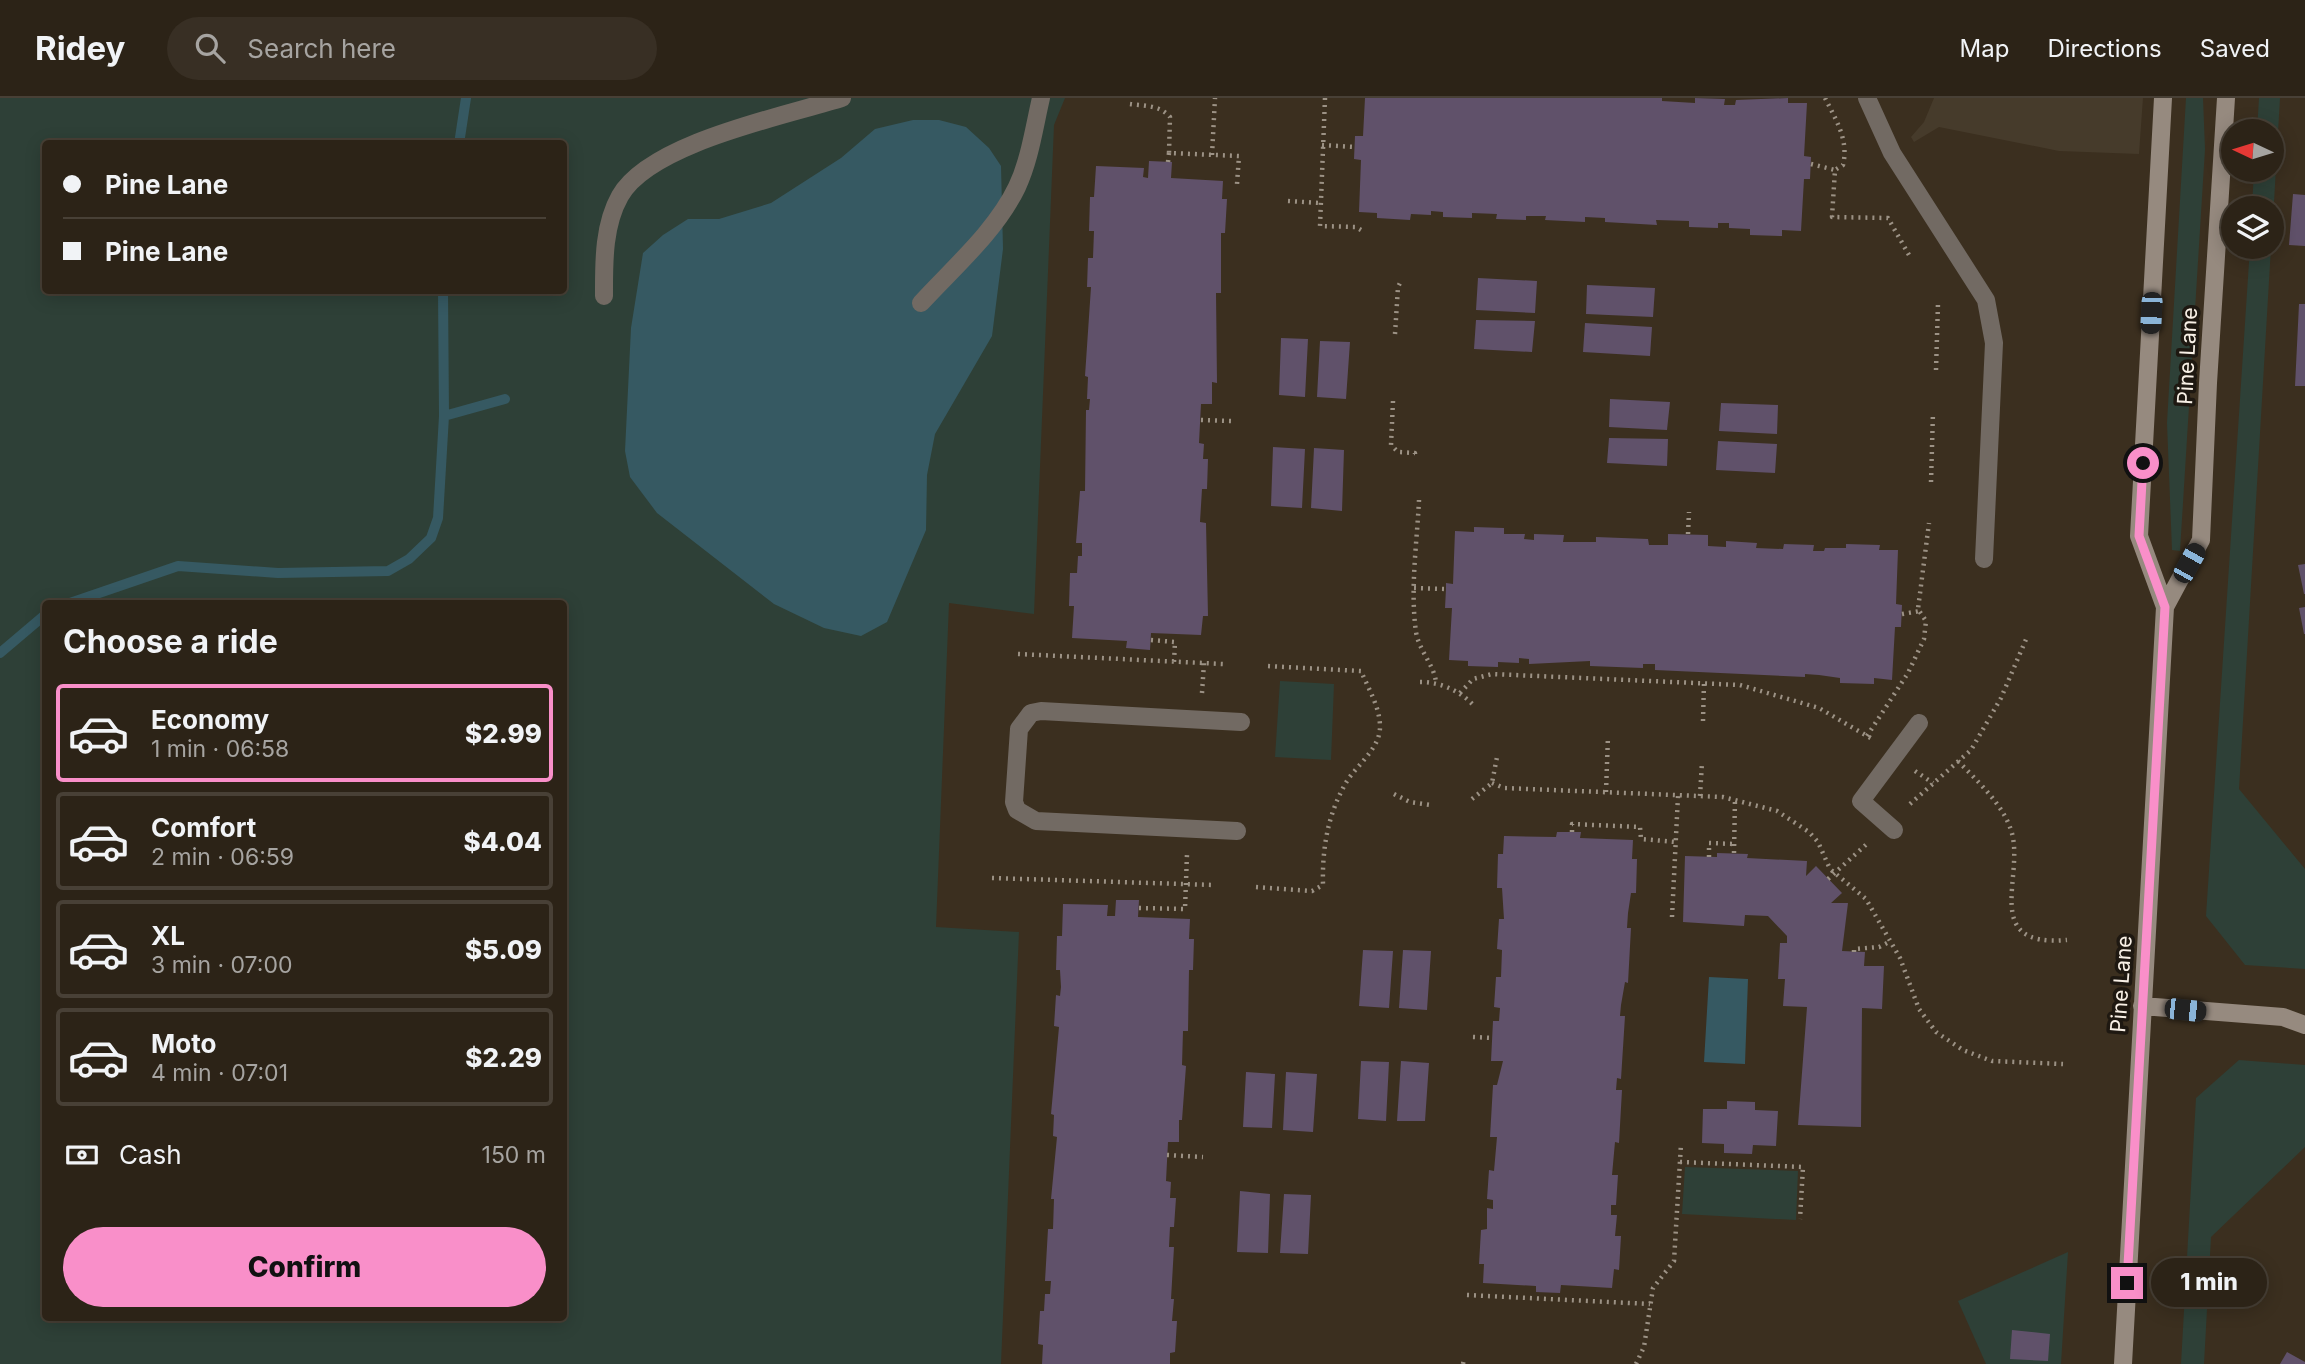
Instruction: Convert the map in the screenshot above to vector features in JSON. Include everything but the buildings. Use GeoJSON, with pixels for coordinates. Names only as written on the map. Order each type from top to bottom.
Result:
{"type":"FeatureCollection","features":[{"type":"Feature","properties":{"kind":"main road","name":"Pine Lane"},"geometry":{"type":"LineString","coordinates":[[2123,1364],[2165,607],[2139,536],[2162,98]]}},
{"type":"Feature","properties":{"kind":"main road","name":"Pine Lane"},"geometry":{"type":"LineString","coordinates":[[2165,607],[2201,540],[2226,98]]}},
{"type":"Feature","properties":{"kind":"main road"},"geometry":{"type":"LineString","coordinates":[[2142,1006],[2283,1017],[2305,1025]]}},
{"type":"Feature","properties":{"kind":"main road"},"geometry":{"type":"LineString","coordinates":[[2283,1017],[2305,1012]]}},
{"type":"Feature","properties":{"kind":"lane"},"geometry":{"type":"LineString","coordinates":[[604,296],[604,254],[610,222],[620,196],[642,170],[701,141],[842,98]]}},
{"type":"Feature","properties":{"kind":"lane"},"geometry":{"type":"LineString","coordinates":[[921,303],[1002,213],[1017,187],[1028,156],[1041,98]]}},
{"type":"Feature","properties":{"kind":"lane"},"geometry":{"type":"LineString","coordinates":[[1867,98],[1892,153],[1986,300],[1992,318],[1994,343],[1984,559]]}},
{"type":"Feature","properties":{"kind":"lane"},"geometry":{"type":"LineString","coordinates":[[1237,831],[1036,821],[1026,817],[1014,802],[1019,729],[1031,713],[1041,711],[1241,722]]}},
{"type":"Feature","properties":{"kind":"lane"},"geometry":{"type":"LineString","coordinates":[[1894,830],[1861,801],[1919,723]]}},
{"type":"Feature","properties":{"kind":"path"},"geometry":{"type":"LineString","coordinates":[[1212,155],[1214,98]]}},
{"type":"Feature","properties":{"kind":"path"},"geometry":{"type":"LineString","coordinates":[[1325,98],[1320,226],[1356,226],[1361,230]]}},
{"type":"Feature","properties":{"kind":"path"},"geometry":{"type":"LineString","coordinates":[[1811,164],[1835,170],[1843,165],[1846,151],[1841,131],[1825,98]]}},
{"type":"Feature","properties":{"kind":"path"},"geometry":{"type":"LineString","coordinates":[[1130,104],[1159,108],[1170,117],[1168,162]]}},
{"type":"Feature","properties":{"kind":"path"},"geometry":{"type":"LineString","coordinates":[[1322,145],[1355,147]]}},
{"type":"Feature","properties":{"kind":"path"},"geometry":{"type":"LineString","coordinates":[[1169,153],[1239,156],[1237,184]]}},
{"type":"Feature","properties":{"kind":"path"},"geometry":{"type":"LineString","coordinates":[[1238,170],[1246,170]]}},
{"type":"Feature","properties":{"kind":"path"},"geometry":{"type":"LineString","coordinates":[[1835,170],[1832,217],[1888,218],[1909,255]]}},
{"type":"Feature","properties":{"kind":"path"},"geometry":{"type":"LineString","coordinates":[[1288,201],[1320,203]]}},
{"type":"Feature","properties":{"kind":"path"},"geometry":{"type":"LineString","coordinates":[[1395,334],[1398,287],[1402,279]]}},
{"type":"Feature","properties":{"kind":"path"},"geometry":{"type":"LineString","coordinates":[[1936,370],[1938,303]]}},
{"type":"Feature","properties":{"kind":"path"},"geometry":{"type":"LineString","coordinates":[[1394,401],[1391,445],[1398,452],[1415,453],[1415,459]]}},
{"type":"Feature","properties":{"kind":"path"},"geometry":{"type":"LineString","coordinates":[[1931,482],[1933,412]]}},
{"type":"Feature","properties":{"kind":"path"},"geometry":{"type":"LineString","coordinates":[[1201,420],[1231,421]]}},
{"type":"Feature","properties":{"kind":"path"},"geometry":{"type":"LineString","coordinates":[[1419,500],[1414,588],[1418,643],[1436,677],[1436,683]]}},
{"type":"Feature","properties":{"kind":"path"},"geometry":{"type":"LineString","coordinates":[[1688,534],[1689,512]]}},
{"type":"Feature","properties":{"kind":"path"},"geometry":{"type":"LineString","coordinates":[[1867,736],[1908,673],[1928,628],[1920,611],[1929,523]]}},
{"type":"Feature","properties":{"kind":"path"},"geometry":{"type":"LineString","coordinates":[[1414,588],[1446,589]]}},
{"type":"Feature","properties":{"kind":"path"},"geometry":{"type":"LineString","coordinates":[[1902,614],[1920,611]]}},
{"type":"Feature","properties":{"kind":"path"},"geometry":{"type":"LineString","coordinates":[[1910,804],[1971,750],[1987,726],[2027,637]]}},
{"type":"Feature","properties":{"kind":"path"},"geometry":{"type":"LineString","coordinates":[[1151,640],[1175,642],[1174,662]]}},
{"type":"Feature","properties":{"kind":"path"},"geometry":{"type":"LineString","coordinates":[[1018,654],[1223,664]]}},
{"type":"Feature","properties":{"kind":"path"},"geometry":{"type":"LineString","coordinates":[[1202,698],[1204,663]]}},
{"type":"Feature","properties":{"kind":"path"},"geometry":{"type":"LineString","coordinates":[[1256,887],[1312,891],[1322,885],[1323,855],[1329,823],[1340,793],[1378,740],[1381,729],[1378,703],[1361,671],[1266,666]]}},
{"type":"Feature","properties":{"kind":"path"},"geometry":{"type":"LineString","coordinates":[[1460,694],[1472,679],[1492,674],[1740,685],[1804,702],[1838,717],[1877,743]]}},
{"type":"Feature","properties":{"kind":"path"},"geometry":{"type":"LineString","coordinates":[[1420,682],[1436,683],[1460,694],[1475,706]]}},
{"type":"Feature","properties":{"kind":"path"},"geometry":{"type":"LineString","coordinates":[[1703,721],[1704,682]]}},
{"type":"Feature","properties":{"kind":"path"},"geometry":{"type":"LineString","coordinates":[[1606,793],[1608,736]]}},
{"type":"Feature","properties":{"kind":"path"},"geometry":{"type":"LineString","coordinates":[[1472,799],[1492,783],[1497,757]]}},
{"type":"Feature","properties":{"kind":"path"},"geometry":{"type":"LineString","coordinates":[[1364,760],[1368,765]]}},
{"type":"Feature","properties":{"kind":"path"},"geometry":{"type":"LineString","coordinates":[[1958,761],[1981,785],[2009,826],[2014,852],[2010,879],[2017,927],[2038,940],[2067,940]]}},
{"type":"Feature","properties":{"kind":"path"},"geometry":{"type":"LineString","coordinates":[[1700,796],[1702,762]]}},
{"type":"Feature","properties":{"kind":"path"},"geometry":{"type":"LineString","coordinates":[[1914,771],[1933,783]]}},
{"type":"Feature","properties":{"kind":"path"},"geometry":{"type":"LineString","coordinates":[[1492,783],[1504,788],[1735,799],[1769,808],[1795,820],[1818,842],[1834,872],[1866,899],[1891,942],[1919,1009],[1936,1032],[1978,1057],[2063,1064]]}},
{"type":"Feature","properties":{"kind":"path"},"geometry":{"type":"LineString","coordinates":[[1394,794],[1410,802],[1432,805]]}},
{"type":"Feature","properties":{"kind":"path"},"geometry":{"type":"LineString","coordinates":[[1671,917],[1678,796]]}},
{"type":"Feature","properties":{"kind":"path"},"geometry":{"type":"LineString","coordinates":[[1734,853],[1735,799]]}},
{"type":"Feature","properties":{"kind":"path"},"geometry":{"type":"LineString","coordinates":[[1572,832],[1572,824],[1640,827],[1640,839],[1676,842]]}},
{"type":"Feature","properties":{"kind":"path"},"geometry":{"type":"LineString","coordinates":[[1828,879],[1870,841]]}},
{"type":"Feature","properties":{"kind":"path"},"geometry":{"type":"LineString","coordinates":[[1709,857],[1709,843],[1734,844]]}},
{"type":"Feature","properties":{"kind":"path"},"geometry":{"type":"LineString","coordinates":[[1139,908],[1185,909],[1187,850]]}},
{"type":"Feature","properties":{"kind":"path"},"geometry":{"type":"LineString","coordinates":[[992,878],[1214,885]]}},
{"type":"Feature","properties":{"kind":"path"},"geometry":{"type":"LineString","coordinates":[[1854,952],[1854,949],[1879,947],[1891,942]]}},
{"type":"Feature","properties":{"kind":"path"},"geometry":{"type":"LineString","coordinates":[[1473,1037],[1493,1038]]}},
{"type":"Feature","properties":{"kind":"path"},"geometry":{"type":"LineString","coordinates":[[1636,1364],[1644,1347],[1653,1288],[1674,1261],[1681,1144]]}},
{"type":"Feature","properties":{"kind":"path"},"geometry":{"type":"LineString","coordinates":[[1167,1155],[1203,1157]]}},
{"type":"Feature","properties":{"kind":"path"},"geometry":{"type":"LineString","coordinates":[[1680,1162],[1803,1167],[1800,1219]]}},
{"type":"Feature","properties":{"kind":"path"},"geometry":{"type":"LineString","coordinates":[[1467,1295],[1547,1295],[1650,1304]]}},
{"type":"Feature","properties":{"kind":"shaded area"},"geometry":{"type":"Polygon","coordinates":[[[1934,98],[2143,98],[2139,154],[2059,151],[1939,127],[1914,142],[1911,137],[1924,122],[1934,98]]]}},
{"type":"Feature","properties":{"kind":"green space"},"geometry":{"type":"Polygon","coordinates":[[[0,98],[1065,98],[1054,125],[1034,614],[949,603],[936,927],[1019,932],[1001,1364],[0,1364],[0,98]]]}},
{"type":"Feature","properties":{"kind":"green space"},"geometry":{"type":"Polygon","coordinates":[[[2186,98],[2203,98],[2205,149],[2180,551],[2172,550],[2167,423],[2186,98]]]}},
{"type":"Feature","properties":{"kind":"green space"},"geometry":{"type":"Polygon","coordinates":[[[2259,98],[2280,98],[2279,119],[2258,119],[2259,98]]]}},
{"type":"Feature","properties":{"kind":"green space"},"geometry":{"type":"Polygon","coordinates":[[[2253,182],[2275,182],[2274,196],[2253,196],[2253,182]]]}},
{"type":"Feature","properties":{"kind":"green space"},"geometry":{"type":"Polygon","coordinates":[[[2249,259],[2270,259],[2239,789],[2305,869],[2305,969],[2245,965],[2206,916],[2249,259]]]}},
{"type":"Feature","properties":{"kind":"green space"},"geometry":{"type":"Polygon","coordinates":[[[1280,681],[1334,684],[1331,760],[1275,757],[1280,681]]]}},
{"type":"Feature","properties":{"kind":"green space"},"geometry":{"type":"Polygon","coordinates":[[[2239,1060],[2305,1065],[2305,1147],[2211,1237],[2204,1364],[2181,1364],[2196,1098],[2239,1060]]]}},
{"type":"Feature","properties":{"kind":"green space"},"geometry":{"type":"Polygon","coordinates":[[[1685,1167],[1798,1171],[1796,1220],[1682,1214],[1685,1167]]]}},
{"type":"Feature","properties":{"kind":"green space"},"geometry":{"type":"Polygon","coordinates":[[[2068,1252],[2061,1364],[1986,1364],[1958,1301],[2068,1252]]]}},
{"type":"Feature","properties":{"kind":"water"},"geometry":{"type":"Polygon","coordinates":[[[913,120],[939,120],[966,127],[989,148],[1001,166],[1003,249],[992,336],[935,434],[927,475],[926,530],[887,622],[861,636],[824,628],[774,604],[657,513],[630,477],[625,451],[631,328],[643,253],[663,235],[688,219],[719,219],[771,203],[841,158],[875,129],[913,120]]]}},
{"type":"Feature","properties":{"kind":"water"},"geometry":{"type":"Polygon","coordinates":[[[1709,977],[1748,979],[1745,1064],[1704,1062],[1709,977]]]}},
{"type":"Feature","properties":{"kind":"waterway"},"geometry":{"type":"LineString","coordinates":[[460,140],[466,98]]}},
{"type":"Feature","properties":{"kind":"waterway"},"geometry":{"type":"LineString","coordinates":[[79,600],[178,566],[278,573],[388,571],[409,559],[431,538],[438,518],[444,416],[443,294]]}},
{"type":"Feature","properties":{"kind":"waterway"},"geometry":{"type":"LineString","coordinates":[[444,416],[505,399]]}},
{"type":"Feature","properties":{"kind":"waterway"},"geometry":{"type":"LineString","coordinates":[[0,653],[42,617]]}},
{"type":"Feature","properties":{"kind":"route"},"geometry":{"type":"LineString","coordinates":[[2127,1283],[2165,607],[2139,536],[2143,463]]}}]}
